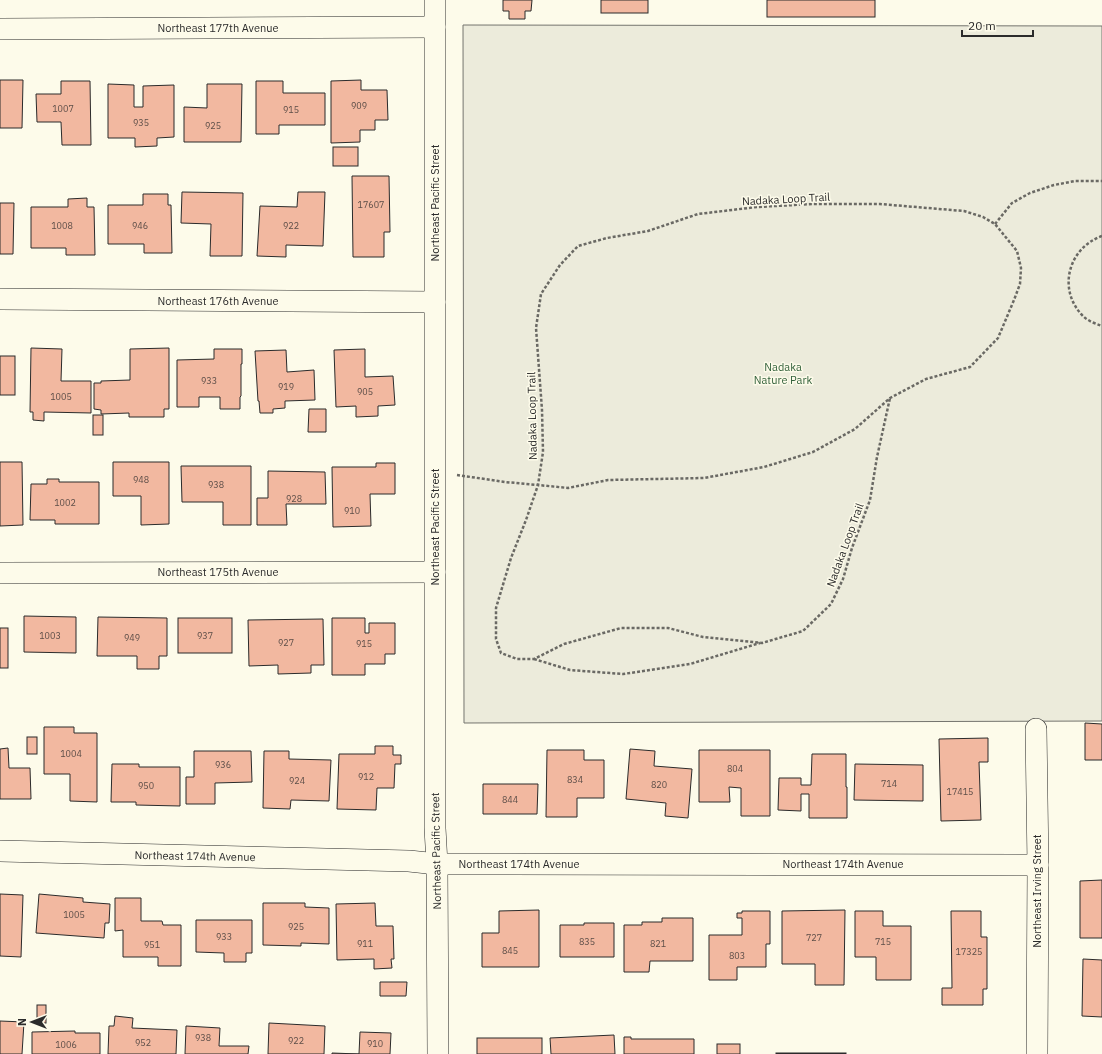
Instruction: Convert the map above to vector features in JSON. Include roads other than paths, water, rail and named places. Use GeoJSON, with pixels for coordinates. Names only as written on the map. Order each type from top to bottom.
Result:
{"type":"FeatureCollection","features":[{"type":"Feature","properties":{"kind":"street","name":"Northeast Pacific Street"},"geometry":{"type":"LineString","coordinates":[[435,0],[435,828],[437,864],[438,1054]]}},
{"type":"Feature","properties":{"kind":"street","name":"Northeast 177th Avenue"},"geometry":{"type":"LineString","coordinates":[[0,29],[435,26]]}},
{"type":"Feature","properties":{"kind":"street","name":"Northeast 176th Avenue"},"geometry":{"type":"LineString","coordinates":[[0,299],[435,302]]}},
{"type":"Feature","properties":{"kind":"street","name":"Northeast 175th Avenue"},"geometry":{"type":"LineString","coordinates":[[0,573],[435,572]]}},
{"type":"Feature","properties":{"kind":"street","name":"Northeast Irving Street"},"geometry":{"type":"LineString","coordinates":[[1036,729],[1038,865],[1037,1054]]}},
{"type":"Feature","properties":{"kind":"street","name":"Northeast 174th Avenue"},"geometry":{"type":"LineString","coordinates":[[0,851],[409,861],[437,864],[1038,865]]}},
{"type":"Feature","properties":{"kind":"park label","name":"Nadaka Nature Park"},"geometry":{"type":"Point","coordinates":[783,373]}}]}
